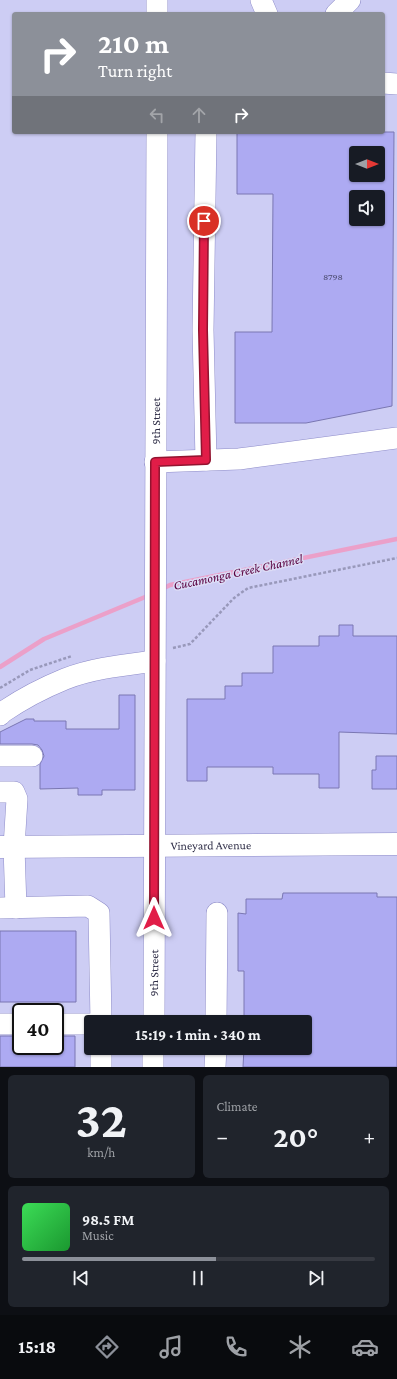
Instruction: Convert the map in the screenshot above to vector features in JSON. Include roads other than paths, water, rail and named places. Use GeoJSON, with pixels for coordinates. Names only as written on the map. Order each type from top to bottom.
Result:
{"type":"FeatureCollection","features":[{"type":"Feature","properties":{"kind":"main road","name":"Vineyard Avenue"},"geometry":{"type":"LineString","coordinates":[[7,847],[155,844],[397,844]]}},
{"type":"Feature","properties":{"kind":"street"},"geometry":{"type":"LineString","coordinates":[[157,0],[157,12]]}},
{"type":"Feature","properties":{"kind":"street"},"geometry":{"type":"LineString","coordinates":[[261,0],[266,12]]}},
{"type":"Feature","properties":{"kind":"street"},"geometry":{"type":"LineString","coordinates":[[338,12],[350,0]]}},
{"type":"Feature","properties":{"kind":"street"},"geometry":{"type":"LineString","coordinates":[[385,84],[397,84]]}},
{"type":"Feature","properties":{"kind":"street","name":"9th Street"},"geometry":{"type":"LineString","coordinates":[[154,1015],[157,134]]}},
{"type":"Feature","properties":{"kind":"street"},"geometry":{"type":"LineString","coordinates":[[206,134],[203,330],[206,460]]}},
{"type":"Feature","properties":{"kind":"street"},"geometry":{"type":"LineString","coordinates":[[155,462],[239,460],[397,438]]}},
{"type":"Feature","properties":{"kind":"street"},"geometry":{"type":"LineString","coordinates":[[0,715],[27,696],[66,679],[116,667],[155,661]]}},
{"type":"Feature","properties":{"kind":"street"},"geometry":{"type":"LineString","coordinates":[[0,756],[32,756]]}},
{"type":"Feature","properties":{"kind":"street"},"geometry":{"type":"LineString","coordinates":[[0,792],[14,792],[17,799],[7,847],[8,908],[88,906],[99,914],[101,1015]]}},
{"type":"Feature","properties":{"kind":"street"},"geometry":{"type":"LineString","coordinates":[[216,1015],[217,913]]}},
{"type":"Feature","properties":{"kind":"street"},"geometry":{"type":"LineString","coordinates":[[0,1024],[12,1024]]}},
{"type":"Feature","properties":{"kind":"street"},"geometry":{"type":"LineString","coordinates":[[64,1024],[84,1024]]}},
{"type":"Feature","properties":{"kind":"street"},"geometry":{"type":"LineString","coordinates":[[101,1055],[101,1067]]}},
{"type":"Feature","properties":{"kind":"street"},"geometry":{"type":"LineString","coordinates":[[153,1055],[153,1067]]}},
{"type":"Feature","properties":{"kind":"street"},"geometry":{"type":"LineString","coordinates":[[215,1067],[216,1055]]}},
{"type":"Feature","properties":{"kind":"waterway","name":"Cucamonga Creek Channel"},"geometry":{"type":"LineString","coordinates":[[160,590],[170,585],[397,539]]}},
{"type":"Feature","properties":{"kind":"waterway","name":"Cucamonga Creek Channel"},"geometry":{"type":"LineString","coordinates":[[0,667],[44,639],[150,595]]}}]}
